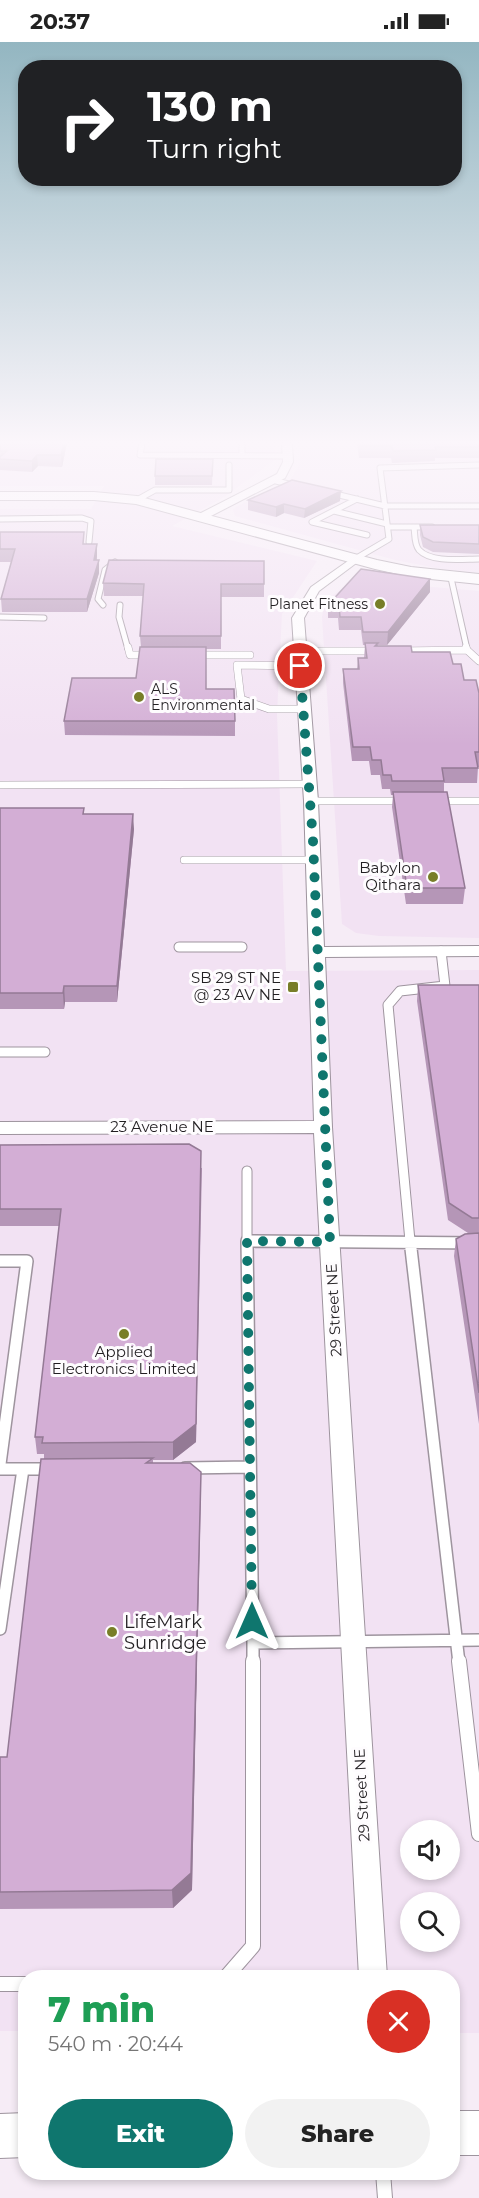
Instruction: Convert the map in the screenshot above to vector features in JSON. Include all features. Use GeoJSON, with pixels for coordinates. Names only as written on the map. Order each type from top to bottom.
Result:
{"type":"FeatureCollection","features":[{"type":"Feature","properties":{"kind":"street"},"geometry":{"type":"LineString","coordinates":[[301,544],[355,559],[451,578],[479,579]]}},
{"type":"Feature","properties":{"kind":"street","name":"29 Street NE"},"geometry":{"type":"LineString","coordinates":[[355,559],[315,589],[304,603],[298,618],[314,860],[323,1127],[373,1970]]}},
{"type":"Feature","properties":{"kind":"street"},"geometry":{"type":"LineString","coordinates":[[318,952],[479,951]]}},
{"type":"Feature","properties":{"kind":"street","name":"23 Avenue NE"},"geometry":{"type":"LineString","coordinates":[[0,1128],[323,1127]]}},
{"type":"Feature","properties":{"kind":"street"},"geometry":{"type":"LineString","coordinates":[[460,2133],[479,2133]]}},
{"type":"Feature","properties":{"kind":"street"},"geometry":{"type":"LineString","coordinates":[[0,2136],[18,2135]]}},
{"type":"Feature","properties":{"kind":"lane"},"geometry":{"type":"LineString","coordinates":[[355,559],[381,544]]}},
{"type":"Feature","properties":{"kind":"lane"},"geometry":{"type":"LineString","coordinates":[[416,544],[417,549],[421,552],[443,558],[479,559]]}},
{"type":"Feature","properties":{"kind":"lane"},"geometry":{"type":"LineString","coordinates":[[103,605],[98,599],[105,570],[114,562],[124,562]]}},
{"type":"Feature","properties":{"kind":"lane"},"geometry":{"type":"LineString","coordinates":[[451,578],[467,650],[479,661]]}},
{"type":"Feature","properties":{"kind":"lane"},"geometry":{"type":"LineString","coordinates":[[120,605],[119,618],[130,654],[163,655]]}},
{"type":"Feature","properties":{"kind":"lane"},"geometry":{"type":"LineString","coordinates":[[0,617],[44,618]]}},
{"type":"Feature","properties":{"kind":"lane"},"geometry":{"type":"LineString","coordinates":[[397,651],[467,650]]}},
{"type":"Feature","properties":{"kind":"lane"},"geometry":{"type":"LineString","coordinates":[[299,651],[386,651]]}},
{"type":"Feature","properties":{"kind":"lane"},"geometry":{"type":"LineString","coordinates":[[184,655],[250,655]]}},
{"type":"Feature","properties":{"kind":"lane"},"geometry":{"type":"LineString","coordinates":[[300,666],[237,665],[241,699],[269,708],[304,709]]}},
{"type":"Feature","properties":{"kind":"lane"},"geometry":{"type":"LineString","coordinates":[[0,785],[310,784]]}},
{"type":"Feature","properties":{"kind":"lane"},"geometry":{"type":"LineString","coordinates":[[311,801],[414,801]]}},
{"type":"Feature","properties":{"kind":"lane"},"geometry":{"type":"LineString","coordinates":[[425,801],[479,801]]}},
{"type":"Feature","properties":{"kind":"lane"},"geometry":{"type":"LineString","coordinates":[[184,860],[314,860]]}},
{"type":"Feature","properties":{"kind":"lane"},"geometry":{"type":"LineString","coordinates":[[179,947],[242,947]]}},
{"type":"Feature","properties":{"kind":"lane"},"geometry":{"type":"LineString","coordinates":[[441,951],[451,986],[400,991],[388,1005],[410,1242],[479,1834]]}},
{"type":"Feature","properties":{"kind":"lane"},"geometry":{"type":"LineString","coordinates":[[0,1052],[45,1052]]}},
{"type":"Feature","properties":{"kind":"lane"},"geometry":{"type":"LineString","coordinates":[[232,1970],[254,1946],[247,1171]]}},
{"type":"Feature","properties":{"kind":"lane"},"geometry":{"type":"LineString","coordinates":[[247,1241],[479,1243]]}},
{"type":"Feature","properties":{"kind":"lane"},"geometry":{"type":"LineString","coordinates":[[0,1261],[27,1261],[0,1467],[59,1469]]}},
{"type":"Feature","properties":{"kind":"lane"},"geometry":{"type":"LineString","coordinates":[[166,1468],[250,1467]]}},
{"type":"Feature","properties":{"kind":"lane"},"geometry":{"type":"LineString","coordinates":[[0,1629],[23,1469]]}},
{"type":"Feature","properties":{"kind":"lane"},"geometry":{"type":"LineString","coordinates":[[252,1643],[479,1640]]}},
{"type":"Feature","properties":{"kind":"lane"},"geometry":{"type":"LineString","coordinates":[[0,1984],[18,1984]]}},
{"type":"Feature","properties":{"kind":"lane"},"geometry":{"type":"LineString","coordinates":[[384,2180],[385,2198]]}},
{"type":"Feature","properties":{"kind":"shaded area"},"geometry":{"type":"Polygon","coordinates":[[[0,544],[245,544],[317,561],[282,614],[277,714],[286,971],[479,970],[479,2033],[460,2033],[460,1970],[18,1970],[18,2031],[0,2031],[0,544]]]}},
{"type":"Feature","properties":{"kind":"shaded area"},"geometry":{"type":"Polygon","coordinates":[[[335,544],[479,544],[479,573],[447,570],[395,560],[335,544]]]}},
{"type":"Feature","properties":{"kind":"shaded area"},"geometry":{"type":"Polygon","coordinates":[[[360,574],[421,586],[479,591],[479,938],[379,936],[356,933],[342,924],[322,617],[324,607],[332,596],[360,574]]]}},
{"type":"Feature","properties":{"kind":"building"},"geometry":{"type":"Polygon","coordinates":[[[0,544],[97,544],[94,560],[99,560],[87,599],[1,599],[15,549],[0,549],[0,544]]]}},
{"type":"Feature","properties":{"kind":"building"},"geometry":{"type":"Polygon","coordinates":[[[109,560],[264,561],[264,584],[221,584],[221,636],[140,636],[144,584],[103,583],[109,560]]]}},
{"type":"Feature","properties":{"kind":"building","name":"Planet Fitness"},"geometry":{"type":"Polygon","coordinates":[[[361,569],[430,579],[388,632],[363,632],[361,617],[340,617],[339,605],[328,605],[361,569]]]}},
{"type":"Feature","properties":{"kind":"building"},"geometry":{"type":"Polygon","coordinates":[[[365,643],[378,643],[375,646],[411,646],[412,652],[450,652],[453,664],[461,664],[464,680],[476,680],[479,693],[479,752],[475,752],[478,768],[442,768],[444,781],[392,781],[391,775],[383,775],[381,760],[372,760],[370,747],[353,747],[343,669],[359,669],[358,658],[367,658],[365,643]]]}},
{"type":"Feature","properties":{"kind":"building","name":"ALS Environmental"},"geometry":{"type":"Polygon","coordinates":[[[140,647],[206,647],[206,689],[234,689],[235,721],[64,721],[72,678],[136,678],[140,647]]]}},
{"type":"Feature","properties":{"kind":"building"},"geometry":{"type":"Polygon","coordinates":[[[393,792],[447,792],[465,888],[407,888],[393,792]]]}},
{"type":"Feature","properties":{"kind":"building"},"geometry":{"type":"Polygon","coordinates":[[[0,808],[84,808],[83,814],[133,814],[117,986],[64,986],[63,993],[0,993],[0,808]]]}},
{"type":"Feature","properties":{"kind":"building"},"geometry":{"type":"Polygon","coordinates":[[[418,985],[479,985],[479,1218],[472,1218],[449,1203],[418,985]]]}},
{"type":"Feature","properties":{"kind":"building","name":"Applied Electronics Limited"},"geometry":{"type":"Polygon","coordinates":[[[189,1144],[201,1151],[196,1424],[173,1442],[42,1443],[43,1437],[35,1437],[61,1209],[0,1209],[0,1145],[189,1144]]]}},
{"type":"Feature","properties":{"kind":"building"},"geometry":{"type":"Polygon","coordinates":[[[479,1233],[479,1393],[456,1239],[465,1234],[479,1233]]]}},
{"type":"Feature","properties":{"kind":"building","name":"LifeMark Sunridge"},"geometry":{"type":"Polygon","coordinates":[[[153,1458],[146,1463],[190,1463],[201,1472],[191,1873],[172,1890],[0,1892],[0,1757],[7,1757],[41,1459],[153,1458]]]}},
{"type":"Feature","properties":{"kind":"place","name":"Planet Fitness"},"geometry":{"type":"Point","coordinates":[380,604]}},
{"type":"Feature","properties":{"kind":"place","name":"ALS Environmental"},"geometry":{"type":"Point","coordinates":[139,697]}},
{"type":"Feature","properties":{"kind":"place","name":"Babylon Qithara"},"geometry":{"type":"Point","coordinates":[433,877]}},
{"type":"Feature","properties":{"kind":"place","name":"SB 29 ST NE @ 23 AV NE"},"geometry":{"type":"Point","coordinates":[293,987]}},
{"type":"Feature","properties":{"kind":"place","name":"Applied Electronics Limited"},"geometry":{"type":"Point","coordinates":[124,1334]}},
{"type":"Feature","properties":{"kind":"place","name":"LifeMark Sunridge"},"geometry":{"type":"Point","coordinates":[112,1632]}},
{"type":"Feature","properties":{"kind":"route"},"geometry":{"type":"LineString","coordinates":[[252,1621],[247,1241],[330,1242],[323,1127],[313,841],[300,666]]}}]}
